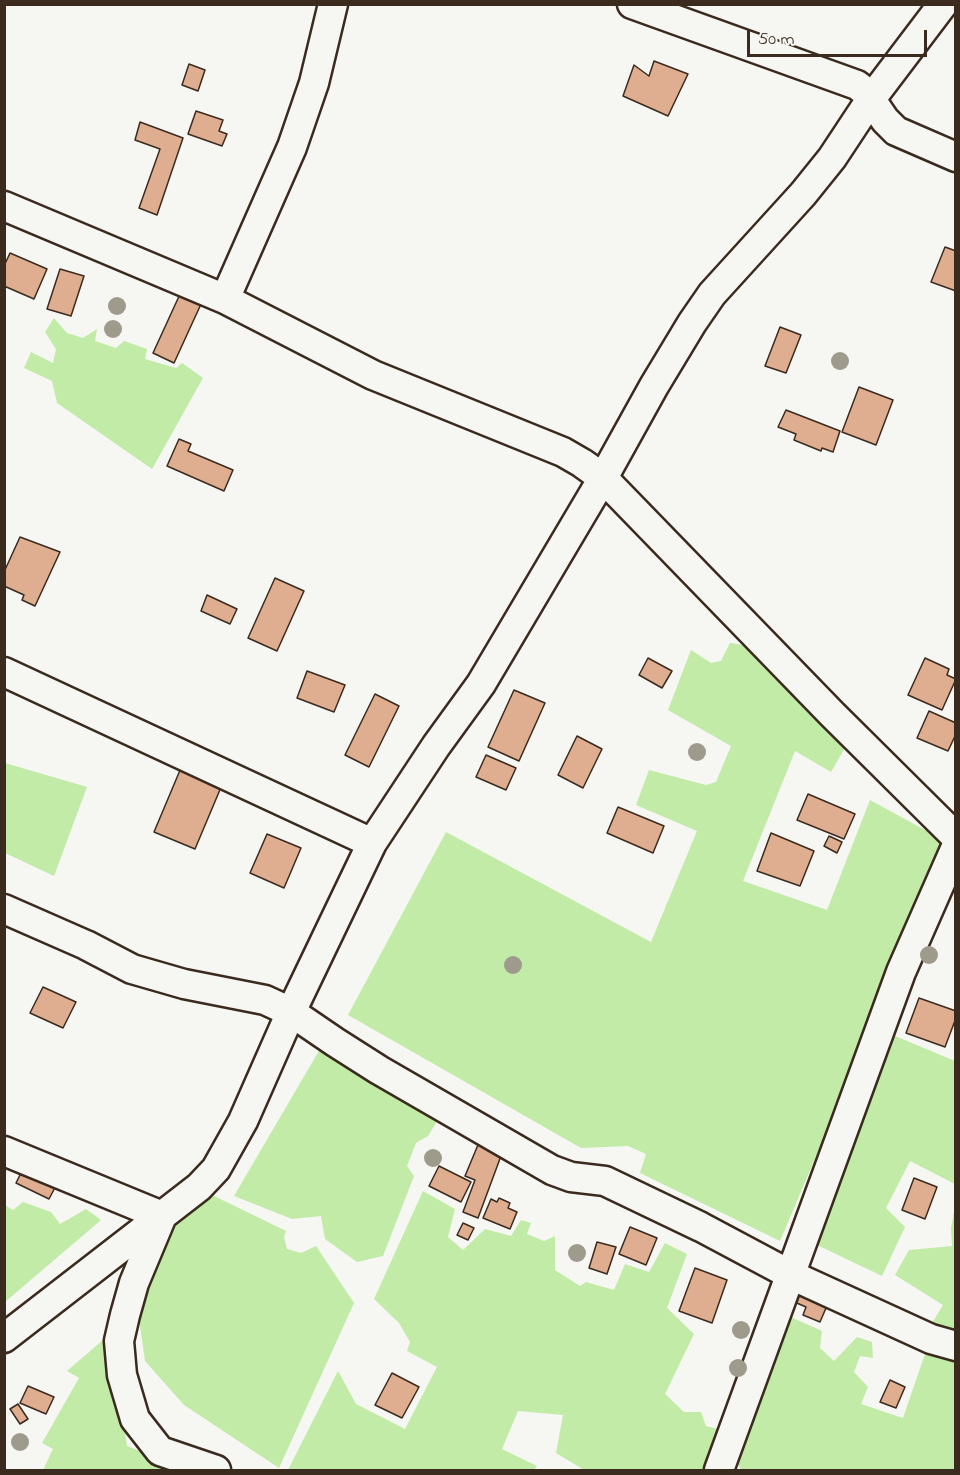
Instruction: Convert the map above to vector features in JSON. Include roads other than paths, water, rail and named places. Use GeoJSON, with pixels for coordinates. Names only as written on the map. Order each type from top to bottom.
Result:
{"type":"FeatureCollection","features":[{"type":"Feature","properties":{"kind":"street"},"geometry":{"type":"LineString","coordinates":[[225,299],[292,147],[314,83],[333,4]]}},
{"type":"Feature","properties":{"kind":"street"},"geometry":{"type":"LineString","coordinates":[[632,4],[857,85],[862,88],[885,120],[896,131],[956,157]]}},
{"type":"Feature","properties":{"kind":"street"},"geometry":{"type":"LineString","coordinates":[[4,1338],[200,1187],[216,1169],[243,1121],[291,1012],[372,843],[481,684],[603,478],[654,386],[712,294],[832,158],[871,99],[943,4]]}},
{"type":"Feature","properties":{"kind":"street"},"geometry":{"type":"LineString","coordinates":[[4,206],[225,299],[373,375],[563,452],[603,478],[824,706],[956,837]]}},
{"type":"Feature","properties":{"kind":"street"},"geometry":{"type":"LineString","coordinates":[[4,672],[372,843]]}},
{"type":"Feature","properties":{"kind":"street"},"geometry":{"type":"LineString","coordinates":[[719,1470],[901,972],[956,847]]}},
{"type":"Feature","properties":{"kind":"street"},"geometry":{"type":"LineString","coordinates":[[4,909],[86,945],[132,969],[184,984],[265,1000],[291,1012],[379,1070],[552,1170],[571,1177],[605,1181],[701,1227],[791,1275],[931,1339],[956,1346]]}},
{"type":"Feature","properties":{"kind":"street"},"geometry":{"type":"LineString","coordinates":[[4,1151],[162,1216]]}},
{"type":"Feature","properties":{"kind":"street"},"geometry":{"type":"LineString","coordinates":[[162,1216],[134,1283],[124,1316],[119,1341],[122,1375],[135,1419],[160,1451],[216,1470]]}}]}
